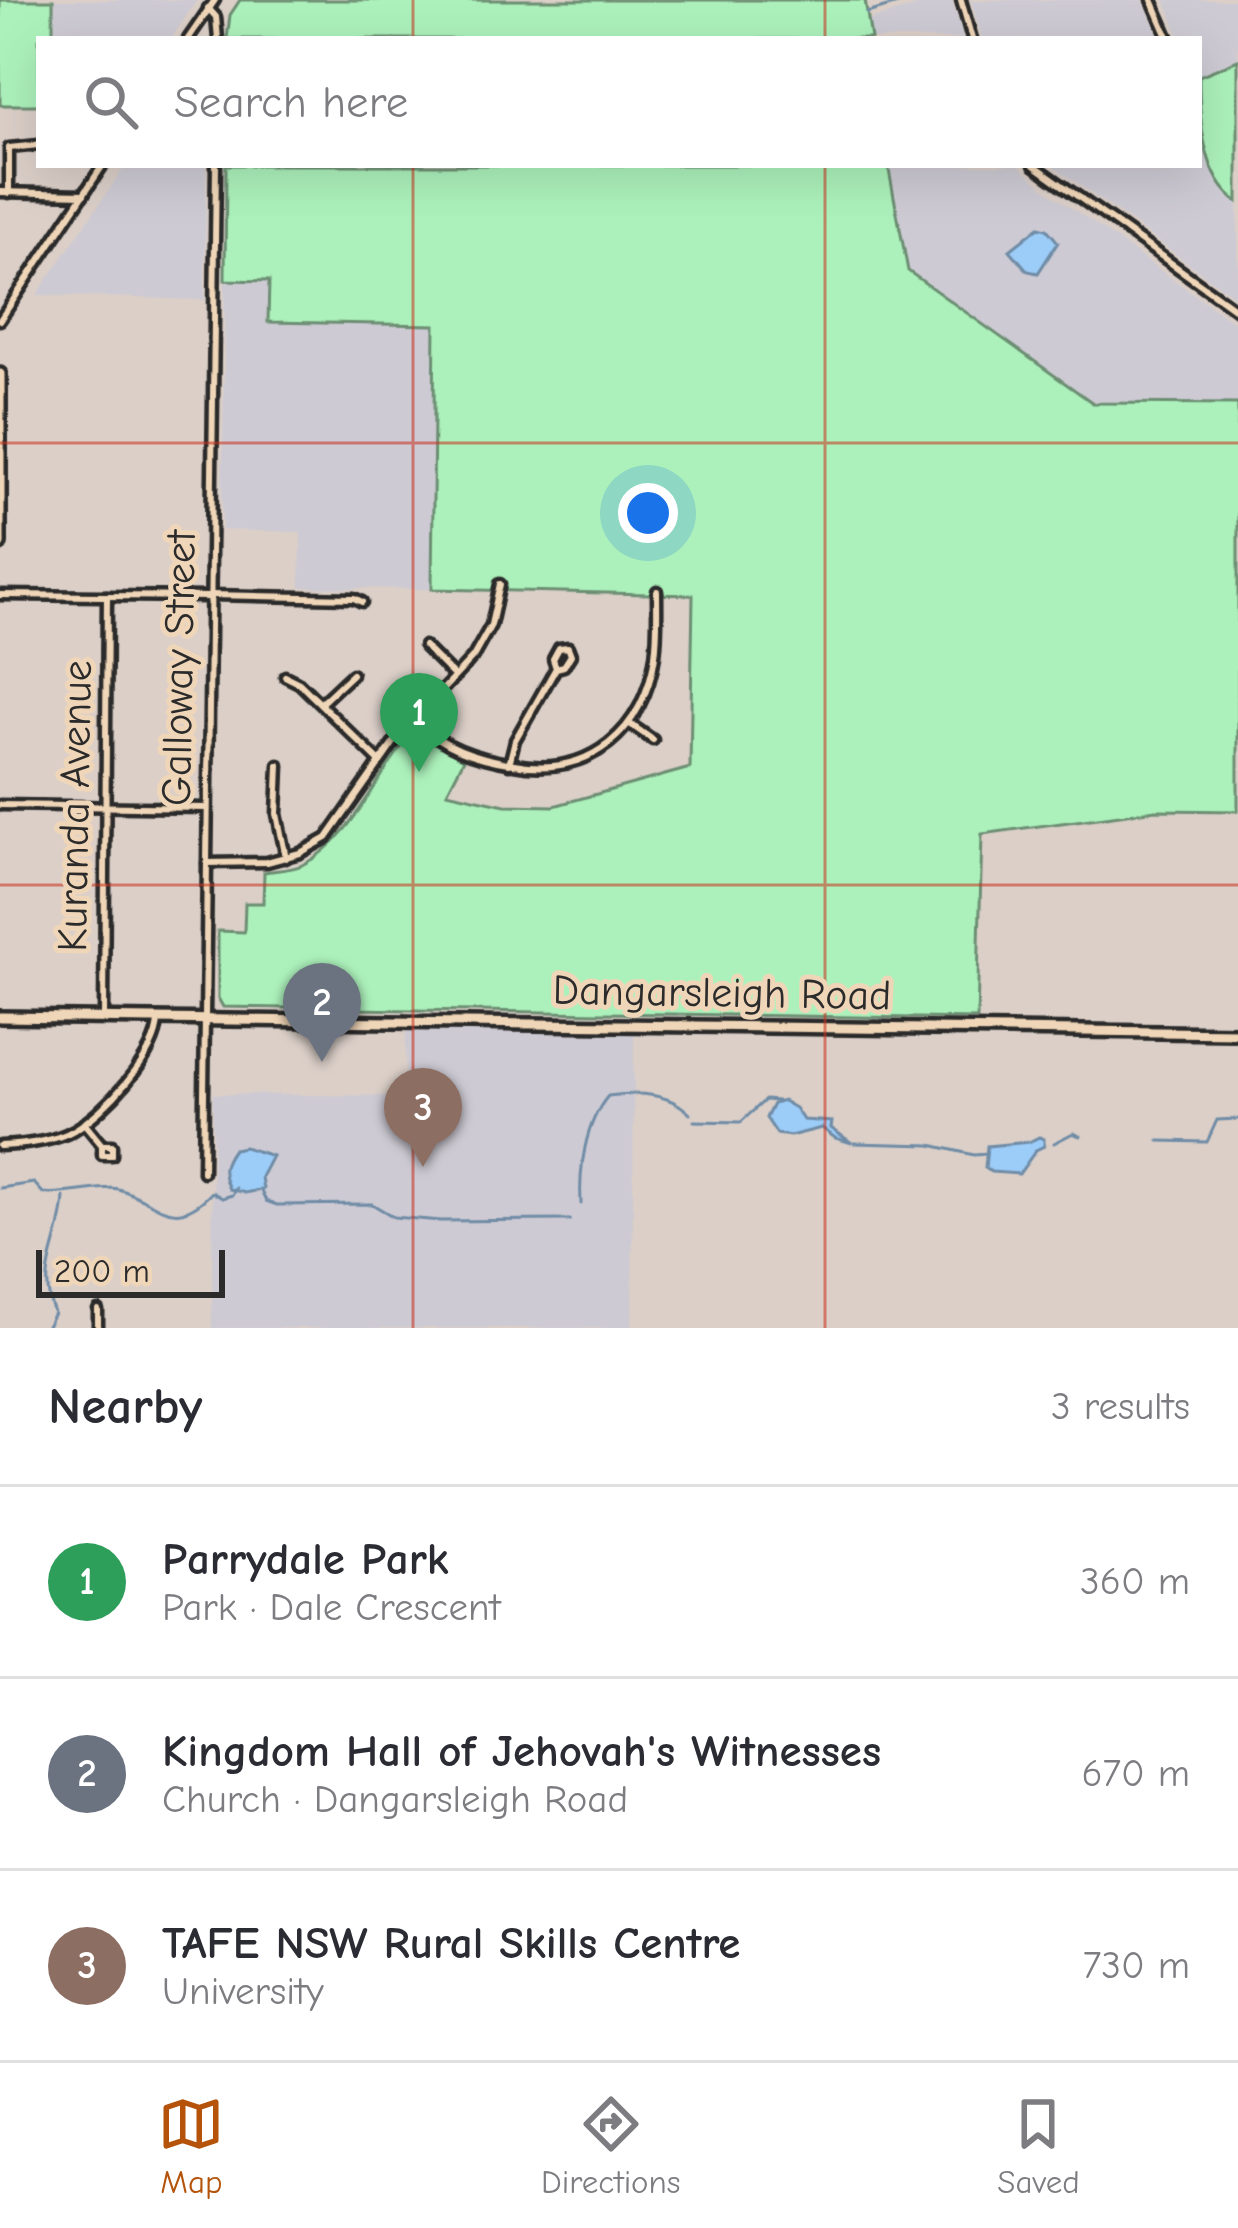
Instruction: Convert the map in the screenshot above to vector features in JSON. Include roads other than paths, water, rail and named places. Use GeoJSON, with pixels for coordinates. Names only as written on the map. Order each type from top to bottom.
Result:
{"type":"FeatureCollection","features":[{"type":"Feature","properties":{"kind":"street"},"geometry":{"type":"LineString","coordinates":[[190,36],[214,0]]}},
{"type":"Feature","properties":{"kind":"street"},"geometry":{"type":"LineString","coordinates":[[961,0],[971,36]]}},
{"type":"Feature","properties":{"kind":"street"},"geometry":{"type":"LineString","coordinates":[[1152,0],[1168,36]]}},
{"type":"Feature","properties":{"kind":"street"},"geometry":{"type":"LineString","coordinates":[[208,8],[216,17],[218,36]]}},
{"type":"Feature","properties":{"kind":"street"},"geometry":{"type":"LineString","coordinates":[[36,146],[10,148],[4,193],[84,194]]}},
{"type":"Feature","properties":{"kind":"street"},"geometry":{"type":"LineString","coordinates":[[0,320],[101,168]]}},
{"type":"Feature","properties":{"kind":"street","name":"Galloway Street"},"geometry":{"type":"LineString","coordinates":[[203,1172],[216,168]]}},
{"type":"Feature","properties":{"kind":"street"},"geometry":{"type":"LineString","coordinates":[[1038,168],[1238,311]]}},
{"type":"Feature","properties":{"kind":"street"},"geometry":{"type":"LineString","coordinates":[[0,374],[0,544]]}},
{"type":"Feature","properties":{"kind":"street"},"geometry":{"type":"LineString","coordinates":[[207,863],[267,862],[326,838],[379,760],[483,641],[500,584]]}},
{"type":"Feature","properties":{"kind":"street"},"geometry":{"type":"LineString","coordinates":[[414,720],[463,753],[552,768],[578,762],[630,724],[649,685],[655,658],[657,591]]}},
{"type":"Feature","properties":{"kind":"street"},"geometry":{"type":"LineString","coordinates":[[0,595],[354,598],[362,602]]}},
{"type":"Feature","properties":{"kind":"street","name":"Kuranda Avenue"},"geometry":{"type":"LineString","coordinates":[[104,1016],[107,596]]}},
{"type":"Feature","properties":{"kind":"street"},"geometry":{"type":"LineString","coordinates":[[424,646],[454,676]]}},
{"type":"Feature","properties":{"kind":"street"},"geometry":{"type":"LineString","coordinates":[[508,764],[515,740],[556,668]]}},
{"type":"Feature","properties":{"kind":"street"},"geometry":{"type":"LineString","coordinates":[[321,704],[352,674]]}},
{"type":"Feature","properties":{"kind":"street"},"geometry":{"type":"LineString","coordinates":[[285,676],[379,760]]}},
{"type":"Feature","properties":{"kind":"street"},"geometry":{"type":"LineString","coordinates":[[630,724],[652,740]]}},
{"type":"Feature","properties":{"kind":"street"},"geometry":{"type":"LineString","coordinates":[[280,765],[277,814],[286,858]]}},
{"type":"Feature","properties":{"kind":"street"},"geometry":{"type":"LineString","coordinates":[[0,806],[207,808]]}},
{"type":"Feature","properties":{"kind":"street","name":"Dangarsleigh Road"},"geometry":{"type":"LineString","coordinates":[[0,1017],[1238,1033]]}},
{"type":"Feature","properties":{"kind":"street"},"geometry":{"type":"LineString","coordinates":[[0,1146],[63,1135],[84,1123],[116,1094],[148,1052],[158,1018]]}},
{"type":"Feature","properties":{"kind":"street"},"geometry":{"type":"LineString","coordinates":[[84,1123],[102,1145]]}},
{"type":"Feature","properties":{"kind":"street"},"geometry":{"type":"LineString","coordinates":[[98,1310],[98,1328]]}},
{"type":"Feature","properties":{"kind":"water"},"geometry":{"type":"Polygon","coordinates":[[[1039,227],[1058,242],[1038,273],[1028,271],[1010,250],[1039,227]]]}},
{"type":"Feature","properties":{"kind":"water"},"geometry":{"type":"Polygon","coordinates":[[[783,1101],[803,1120],[832,1122],[831,1128],[852,1143],[822,1128],[790,1136],[777,1134],[766,1118],[773,1104],[783,1101]]]}},
{"type":"Feature","properties":{"kind":"water"},"geometry":{"type":"Polygon","coordinates":[[[1039,1137],[1044,1146],[1019,1174],[985,1168],[987,1146],[1039,1137]]]}},
{"type":"Feature","properties":{"kind":"water"},"geometry":{"type":"Polygon","coordinates":[[[244,1147],[272,1156],[261,1177],[263,1189],[245,1193],[229,1189],[225,1164],[233,1149],[244,1147]]]}},
{"type":"Feature","properties":{"kind":"waterway"},"geometry":{"type":"LineString","coordinates":[[867,13],[911,0]]}},
{"type":"Feature","properties":{"kind":"waterway"},"geometry":{"type":"LineString","coordinates":[[581,1204],[585,1147],[608,1096],[662,1098],[690,1114]]}},
{"type":"Feature","properties":{"kind":"waterway"},"geometry":{"type":"LineString","coordinates":[[694,1121],[741,1122],[765,1100],[777,1101]]}},
{"type":"Feature","properties":{"kind":"waterway"},"geometry":{"type":"LineString","coordinates":[[1159,1141],[1207,1142],[1217,1120],[1238,1119]]}},
{"type":"Feature","properties":{"kind":"waterway"},"geometry":{"type":"LineString","coordinates":[[1054,1143],[1073,1133],[1080,1136]]}},
{"type":"Feature","properties":{"kind":"waterway"},"geometry":{"type":"LineString","coordinates":[[854,1143],[931,1145],[986,1154]]}},
{"type":"Feature","properties":{"kind":"waterway"},"geometry":{"type":"LineString","coordinates":[[0,1188],[34,1183],[43,1193],[52,1194],[112,1188],[175,1212],[186,1211],[212,1192],[222,1198],[236,1188]]}},
{"type":"Feature","properties":{"kind":"waterway"},"geometry":{"type":"LineString","coordinates":[[261,1191],[266,1201],[277,1205],[372,1204],[394,1217],[570,1220]]}},
{"type":"Feature","properties":{"kind":"waterway"},"geometry":{"type":"LineString","coordinates":[[46,1328],[54,1313],[49,1269],[64,1197]]}},
{"type":"Feature","properties":{"kind":"place","name":"Parrydale Park"},"geometry":{"type":"Point","coordinates":[419,772]}},
{"type":"Feature","properties":{"kind":"place","name":"Kingdom Hall of Jehovah's Witnesses"},"geometry":{"type":"Point","coordinates":[322,1062]}},
{"type":"Feature","properties":{"kind":"place","name":"TAFE NSW Rural Skills Centre"},"geometry":{"type":"Point","coordinates":[423,1167]}}]}
